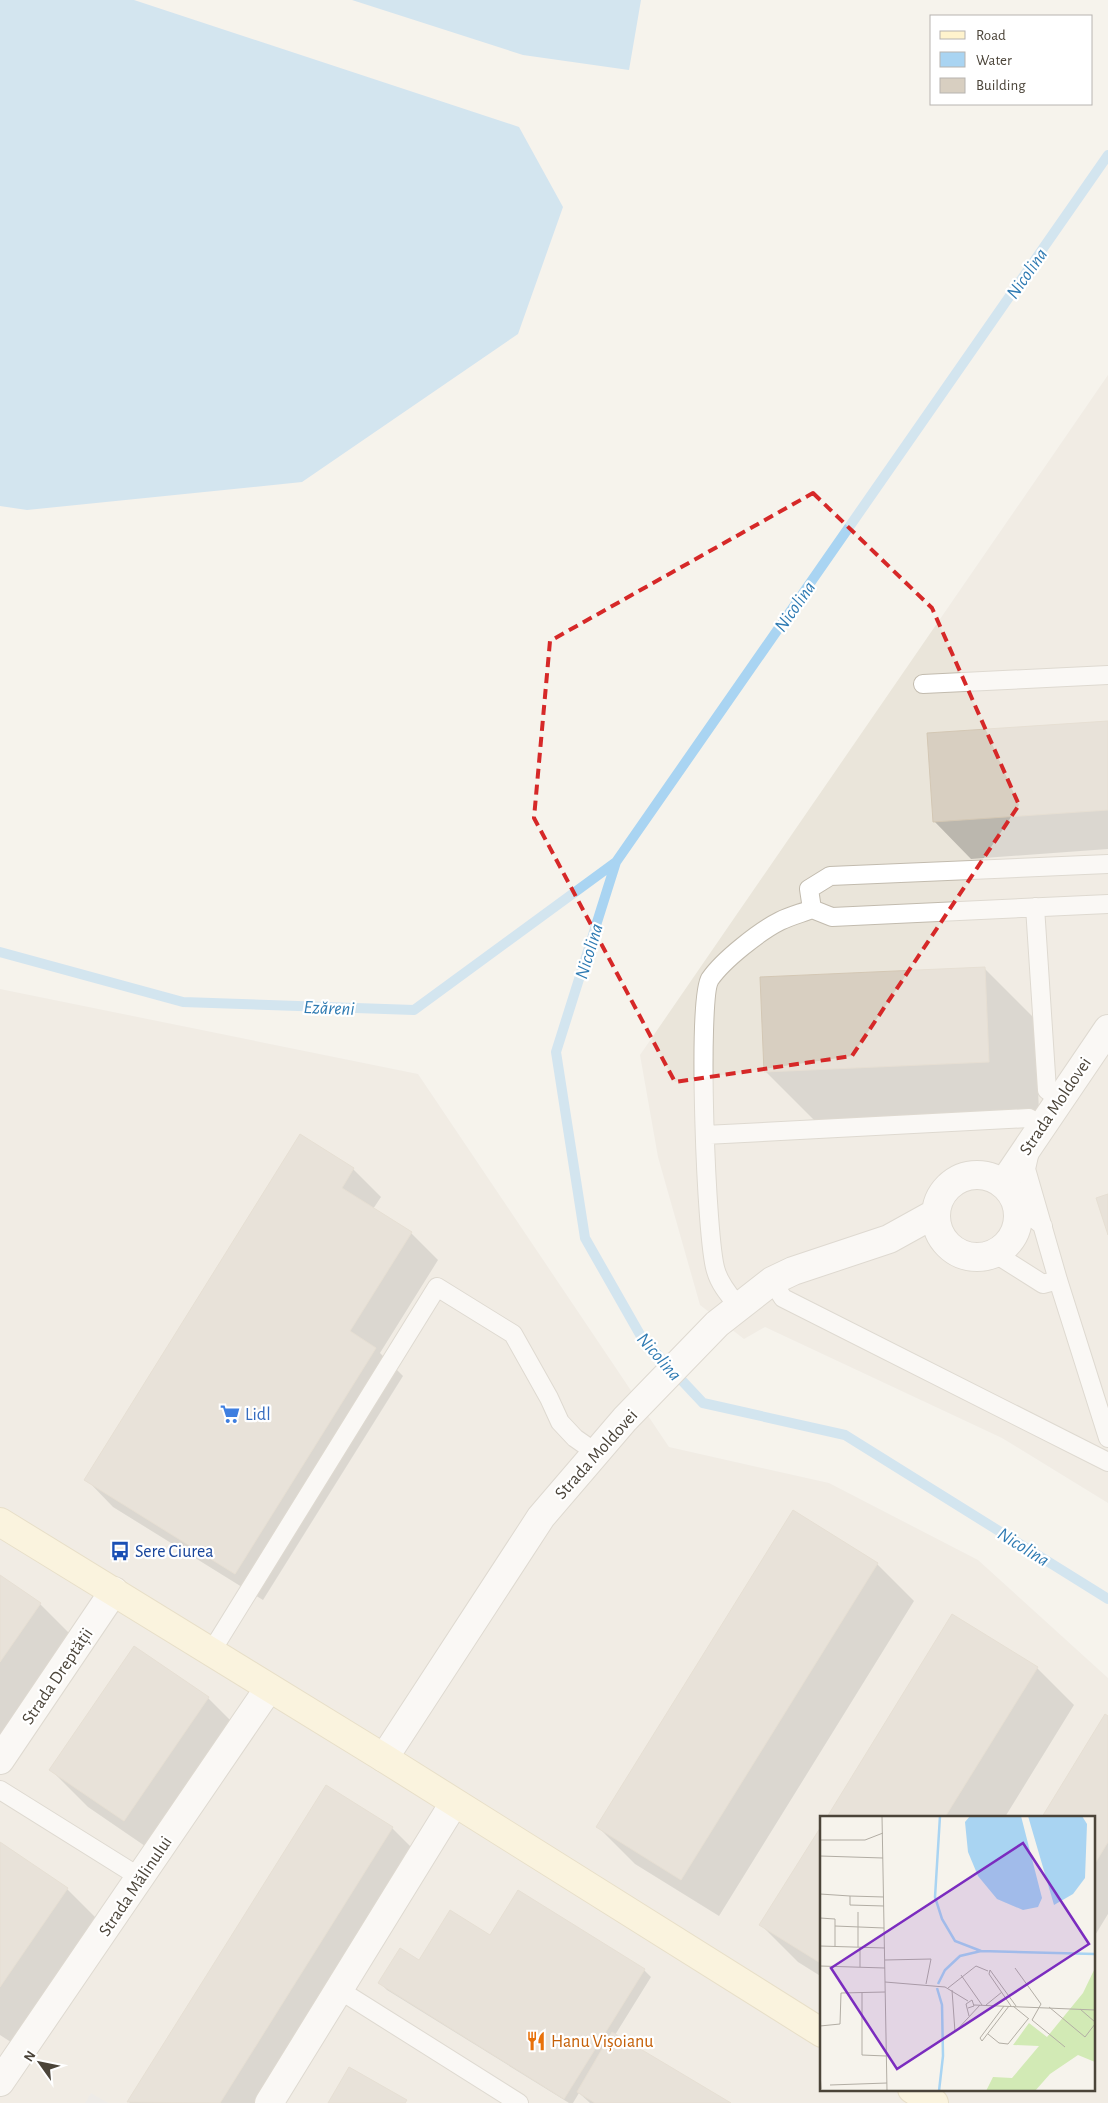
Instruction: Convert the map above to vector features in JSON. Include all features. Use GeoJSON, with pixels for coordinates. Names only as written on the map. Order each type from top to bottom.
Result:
{"type":"FeatureCollection","features":[{"type":"Feature","properties":{"kind":"main road"},"geometry":{"type":"LineString","coordinates":[[0,1522],[384,1758],[820,2032]]}},
{"type":"Feature","properties":{"kind":"main road"},"geometry":{"type":"LineString","coordinates":[[914,2090],[934,2103]]}},
{"type":"Feature","properties":{"kind":"street","name":"Strada Moldovei"},"geometry":{"type":"LineString","coordinates":[[1009,1194],[1037,1132],[1108,1028]]}},
{"type":"Feature","properties":{"kind":"street"},"geometry":{"type":"LineString","coordinates":[[979,1175],[991,1177],[1009,1194],[1018,1221],[1014,1234],[1006,1245],[994,1253],[983,1256],[971,1256],[960,1253],[947,1243],[937,1226],[936,1213],[939,1200],[945,1190],[955,1181],[966,1176],[979,1175]]}},
{"type":"Feature","properties":{"kind":"street","name":"Strada Moldovei"},"geometry":{"type":"LineString","coordinates":[[384,1758],[541,1517],[625,1419],[718,1324],[738,1306],[772,1281],[793,1271],[889,1239],[936,1213]]}},
{"type":"Feature","properties":{"kind":"street","name":"Strada Moldovei"},"geometry":{"type":"LineString","coordinates":[[889,1239],[947,1243]]}},
{"type":"Feature","properties":{"kind":"street","name":"Strada Dreptății"},"geometry":{"type":"LineString","coordinates":[[0,1760],[114,1591]]}},
{"type":"Feature","properties":{"kind":"street","name":"Strada Mălinului"},"geometry":{"type":"LineString","coordinates":[[0,2082],[269,1688]]}},
{"type":"Feature","properties":{"kind":"street"},"geometry":{"type":"LineString","coordinates":[[269,2103],[338,1988],[454,1803]]}},
{"type":"Feature","properties":{"kind":"lane"},"geometry":{"type":"LineString","coordinates":[[923,684],[1108,675]]}},
{"type":"Feature","properties":{"kind":"lane"},"geometry":{"type":"LineString","coordinates":[[812,909],[810,889],[830,876],[1108,864]]}},
{"type":"Feature","properties":{"kind":"lane"},"geometry":{"type":"LineString","coordinates":[[738,1306],[724,1289],[715,1270],[708,1209],[703,1032],[709,980],[739,949],[779,921],[812,909],[832,916],[1108,904]]}},
{"type":"Feature","properties":{"kind":"lane"},"geometry":{"type":"LineString","coordinates":[[1035,907],[1047,1090],[1059,1100]]}},
{"type":"Feature","properties":{"kind":"lane"},"geometry":{"type":"LineString","coordinates":[[706,1135],[1029,1118],[1037,1132],[1026,1169],[1058,1280],[1108,1438]]}},
{"type":"Feature","properties":{"kind":"lane"},"geometry":{"type":"LineString","coordinates":[[1009,1194],[1043,1226]]}},
{"type":"Feature","properties":{"kind":"lane"},"geometry":{"type":"LineString","coordinates":[[994,1253],[1043,1284],[1058,1280]]}},
{"type":"Feature","properties":{"kind":"lane"},"geometry":{"type":"LineString","coordinates":[[772,1281],[783,1298],[1108,1462]]}},
{"type":"Feature","properties":{"kind":"lane"},"geometry":{"type":"LineString","coordinates":[[211,1652],[436,1287],[513,1334],[549,1398],[560,1422],[574,1438],[595,1452]]}},
{"type":"Feature","properties":{"kind":"lane"},"geometry":{"type":"LineString","coordinates":[[0,1790],[141,1878]]}},
{"type":"Feature","properties":{"kind":"lane"},"geometry":{"type":"LineString","coordinates":[[338,1988],[519,2103]]}},
{"type":"Feature","properties":{"kind":"highlighted area"},"geometry":{"type":"Polygon","coordinates":[[[813,493],[932,608],[1019,805],[852,1056],[675,1082],[534,818],[550,641],[813,493]]]}},
{"type":"Feature","properties":{"kind":"shaded area"},"geometry":{"type":"Polygon","coordinates":[[[1108,375],[1108,1503],[1002,1438],[765,1327],[744,1339],[700,1305],[658,1157],[640,1055],[1108,375]]]}},
{"type":"Feature","properties":{"kind":"shaded area"},"geometry":{"type":"Polygon","coordinates":[[[0,989],[418,1074],[669,1447],[829,1483],[978,1560],[1108,1678],[1108,2103],[0,2103],[0,989]]]}},
{"type":"Feature","properties":{"kind":"shaded area"},"geometry":{"type":"Polygon","coordinates":[[[91,2093],[108,2103],[85,2103],[91,2093]]]}},
{"type":"Feature","properties":{"kind":"water"},"geometry":{"type":"Polygon","coordinates":[[[0,0],[134,0],[519,127],[563,207],[518,334],[302,482],[27,510],[0,506],[0,0]]]}},
{"type":"Feature","properties":{"kind":"water"},"geometry":{"type":"Polygon","coordinates":[[[352,0],[641,0],[629,70],[523,55],[352,0]]]}},
{"type":"Feature","properties":{"kind":"building"},"geometry":{"type":"Polygon","coordinates":[[[1108,721],[1108,810],[933,822],[927,733],[1108,721]]]}},
{"type":"Feature","properties":{"kind":"building"},"geometry":{"type":"Polygon","coordinates":[[[985,967],[989,1062],[764,1072],[760,977],[985,967]]]}},
{"type":"Feature","properties":{"kind":"building","name":"Lidl"},"geometry":{"type":"Polygon","coordinates":[[[300,1134],[354,1168],[342,1188],[412,1232],[350,1331],[376,1348],[235,1574],[84,1480],[300,1134]]]}},
{"type":"Feature","properties":{"kind":"building"},"geometry":{"type":"Polygon","coordinates":[[[1108,1194],[1108,1235],[1096,1198],[1108,1194]]]}},
{"type":"Feature","properties":{"kind":"building"},"geometry":{"type":"Polygon","coordinates":[[[793,1510],[878,1563],[681,1880],[596,1827],[793,1510]]]}},
{"type":"Feature","properties":{"kind":"building"},"geometry":{"type":"Polygon","coordinates":[[[0,1575],[41,1603],[0,1662],[0,1575]]]}},
{"type":"Feature","properties":{"kind":"building"},"geometry":{"type":"Polygon","coordinates":[[[952,1614],[1038,1667],[946,1816],[828,1816],[952,1614]]]}},
{"type":"Feature","properties":{"kind":"building"},"geometry":{"type":"Polygon","coordinates":[[[134,1646],[209,1697],[124,1821],[49,1770],[134,1646]]]}},
{"type":"Feature","properties":{"kind":"building"},"geometry":{"type":"Polygon","coordinates":[[[1105,1714],[1108,1716],[1108,1842],[1096,1862],[1096,1816],[1043,1816],[1105,1714]]]}},
{"type":"Feature","properties":{"kind":"building"},"geometry":{"type":"Polygon","coordinates":[[[326,1785],[393,1827],[220,2103],[127,2102],[326,1785]]]}},
{"type":"Feature","properties":{"kind":"building"},"geometry":{"type":"Polygon","coordinates":[[[820,1828],[820,1963],[759,1925],[820,1828]]]}},
{"type":"Feature","properties":{"kind":"building"},"geometry":{"type":"Polygon","coordinates":[[[0,1842],[68,1888],[0,1987],[0,1842]]]}},
{"type":"Feature","properties":{"kind":"building","name":"Hanu Vișoianu"},"geometry":{"type":"Polygon","coordinates":[[[518,1890],[645,1969],[564,2099],[378,1983],[400,1948],[419,1960],[450,1910],[490,1935],[518,1890]]]}},
{"type":"Feature","properties":{"kind":"building"},"geometry":{"type":"Polygon","coordinates":[[[612,2032],[731,2103],[595,2103],[577,2092],[612,2032]]]}},
{"type":"Feature","properties":{"kind":"building"},"geometry":{"type":"Polygon","coordinates":[[[349,2067],[407,2100],[405,2103],[328,2103],[349,2067]]]}},
{"type":"Feature","properties":{"kind":"waterway","name":"Nicolina"},"geometry":{"type":"LineString","coordinates":[[1108,155],[616,862],[556,1052],[585,1238],[642,1338],[703,1403],[845,1435],[1108,1599]]}},
{"type":"Feature","properties":{"kind":"waterway","name":"Ezăreni"},"geometry":{"type":"LineString","coordinates":[[0,952],[183,1002],[414,1010],[616,862]]}},
{"type":"Feature","properties":{"kind":"place","name":"Lidl"},"geometry":{"type":"Point","coordinates":[230,1414]}},
{"type":"Feature","properties":{"kind":"place","name":"Sere Ciurea"},"geometry":{"type":"Point","coordinates":[120,1551]}},
{"type":"Feature","properties":{"kind":"place","name":"Hanu Vișoianu"},"geometry":{"type":"Point","coordinates":[536,2041]}}]}
